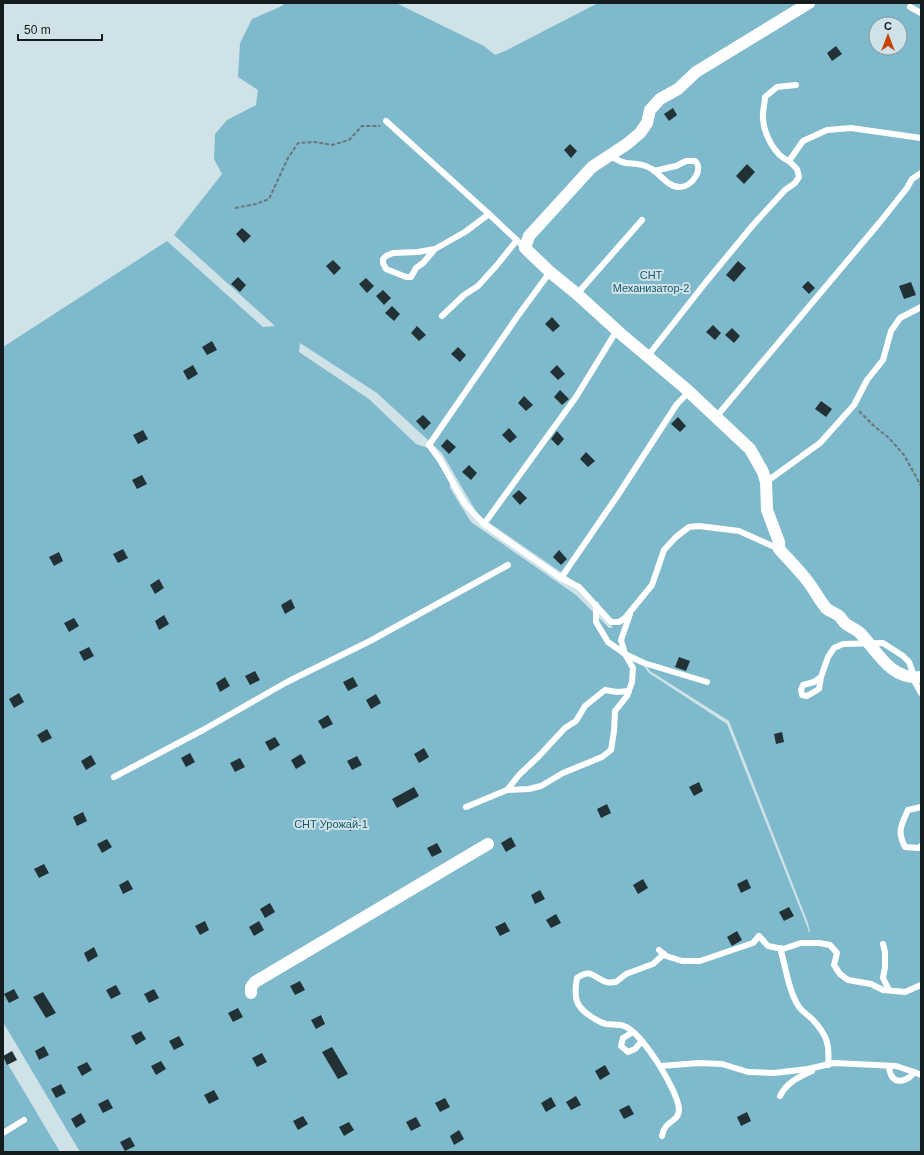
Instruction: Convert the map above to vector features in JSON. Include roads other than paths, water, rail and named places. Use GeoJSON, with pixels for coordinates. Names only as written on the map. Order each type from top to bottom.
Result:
{"type":"FeatureCollection","features":[{"type":"Feature","properties":{"kind":"street"},"geometry":{"type":"LineString","coordinates":[[809,3],[696,72],[678,89],[660,99],[650,110],[647,123],[640,133],[627,144],[592,167],[521,244],[550,272],[689,392],[750,448],[763,472],[766,482],[767,510],[779,542],[779,549],[809,583],[826,608],[839,616],[844,623],[858,631],[869,642],[873,650],[892,669],[903,675],[916,677]]}},
{"type":"Feature","properties":{"kind":"street"},"geometry":{"type":"LineString","coordinates":[[251,993],[251,987],[255,982],[488,844]]}},
{"type":"Feature","properties":{"kind":"lane"},"geometry":{"type":"LineString","coordinates":[[910,7],[921,12]]}},
{"type":"Feature","properties":{"kind":"lane"},"geometry":{"type":"LineString","coordinates":[[647,356],[753,225],[785,190],[795,184],[799,177],[797,169],[789,161],[783,159],[768,139],[763,119],[765,96],[778,87],[796,85]]}},
{"type":"Feature","properties":{"kind":"lane"},"geometry":{"type":"LineString","coordinates":[[386,121],[521,244],[478,286],[464,295],[442,316]]}},
{"type":"Feature","properties":{"kind":"lane"},"geometry":{"type":"LineString","coordinates":[[789,161],[803,141],[827,130],[851,128],[921,138]]}},
{"type":"Feature","properties":{"kind":"lane"},"geometry":{"type":"LineString","coordinates":[[609,155],[626,163],[643,164],[654,171],[663,180],[681,187],[687,186],[697,175],[699,169],[698,164],[695,161],[686,161],[676,166],[654,171]]}},
{"type":"Feature","properties":{"kind":"lane"},"geometry":{"type":"LineString","coordinates":[[716,417],[876,227],[907,188],[912,179],[921,173]]}},
{"type":"Feature","properties":{"kind":"lane"},"geometry":{"type":"LineString","coordinates":[[435,249],[423,263],[416,268],[411,277],[406,277],[386,269],[382,263],[386,256],[393,253],[418,252],[435,249],[465,232],[489,214]]}},
{"type":"Feature","properties":{"kind":"lane"},"geometry":{"type":"LineString","coordinates":[[577,294],[642,220]]}},
{"type":"Feature","properties":{"kind":"lane"},"geometry":{"type":"LineString","coordinates":[[550,272],[517,317],[429,445],[440,460],[465,504],[484,524],[561,578],[579,587],[611,622],[619,622],[625,618],[652,585],[664,550],[676,537],[689,527],[699,526],[738,531],[779,549]]}},
{"type":"Feature","properties":{"kind":"lane"},"geometry":{"type":"LineString","coordinates":[[766,482],[820,443],[854,405],[867,380],[883,360],[891,331],[900,318],[921,307]]}},
{"type":"Feature","properties":{"kind":"lane"},"geometry":{"type":"LineString","coordinates":[[484,524],[576,397],[617,330]]}},
{"type":"Feature","properties":{"kind":"lane"},"geometry":{"type":"LineString","coordinates":[[561,578],[618,495],[677,404],[689,392]]}},
{"type":"Feature","properties":{"kind":"lane"},"geometry":{"type":"LineString","coordinates":[[114,777],[203,730],[287,682],[370,641],[508,565]]}},
{"type":"Feature","properties":{"kind":"lane"},"geometry":{"type":"LineString","coordinates":[[596,605],[596,622],[608,642],[625,654],[644,663],[707,682]]}},
{"type":"Feature","properties":{"kind":"lane"},"geometry":{"type":"LineString","coordinates":[[466,807],[507,790],[529,789],[541,786],[563,773],[602,757],[611,750],[615,711],[627,696],[632,682],[633,668],[625,654],[621,640],[632,609]]}},
{"type":"Feature","properties":{"kind":"lane"},"geometry":{"type":"LineString","coordinates":[[821,678],[828,657],[834,648],[843,644],[869,642],[883,643],[904,656],[916,677],[921,693]]}},
{"type":"Feature","properties":{"kind":"lane"},"geometry":{"type":"LineString","coordinates":[[507,790],[519,775],[540,756],[565,728],[576,721],[585,706],[605,690],[617,692],[629,691]]}},
{"type":"Feature","properties":{"kind":"lane"},"geometry":{"type":"LineString","coordinates":[[921,807],[908,810],[900,826],[900,836],[905,847],[918,848],[921,846]]}},
{"type":"Feature","properties":{"kind":"lane"},"geometry":{"type":"LineString","coordinates":[[662,1136],[664,1128],[676,1120],[679,1109],[675,1096],[661,1066],[642,1041],[625,1026],[604,1024],[584,1013],[576,1002],[575,990],[576,978],[582,974],[589,973],[608,982],[616,982],[626,974],[653,964],[662,952],[682,961],[700,961],[753,943],[759,936],[768,946],[783,949],[801,943],[819,943],[830,945],[837,953],[834,965],[840,974],[848,980],[871,984],[883,990],[905,992],[921,985]]}},
{"type":"Feature","properties":{"kind":"lane"},"geometry":{"type":"LineString","coordinates":[[883,944],[885,952],[884,978],[889,990]]}},
{"type":"Feature","properties":{"kind":"lane"},"geometry":{"type":"LineString","coordinates":[[780,948],[792,990],[800,1007],[824,1034],[830,1051],[828,1065]]}},
{"type":"Feature","properties":{"kind":"lane"},"geometry":{"type":"LineString","coordinates":[[633,1032],[623,1038],[621,1046],[628,1052],[635,1049],[642,1041]]}},
{"type":"Feature","properties":{"kind":"lane"},"geometry":{"type":"LineString","coordinates":[[661,1066],[699,1063],[722,1064],[748,1072],[774,1073],[819,1067],[834,1063],[896,1066],[921,1075]]}},
{"type":"Feature","properties":{"kind":"lane"},"geometry":{"type":"LineString","coordinates":[[889,1066],[891,1076],[896,1080],[904,1081],[914,1072]]}},
{"type":"Feature","properties":{"kind":"lane"},"geometry":{"type":"LineString","coordinates":[[780,1096],[783,1089],[793,1080],[819,1067]]}},
{"type":"Feature","properties":{"kind":"lane"},"geometry":{"type":"LineString","coordinates":[[3,1133],[24,1120]]}},
{"type":"Feature","properties":{"kind":"park label","name":"СНТ Механизатор-2"},"geometry":{"type":"Point","coordinates":[651,281]}},
{"type":"Feature","properties":{"kind":"park label","name":"СНТ Урожай-1"},"geometry":{"type":"Point","coordinates":[331,824]}}]}
